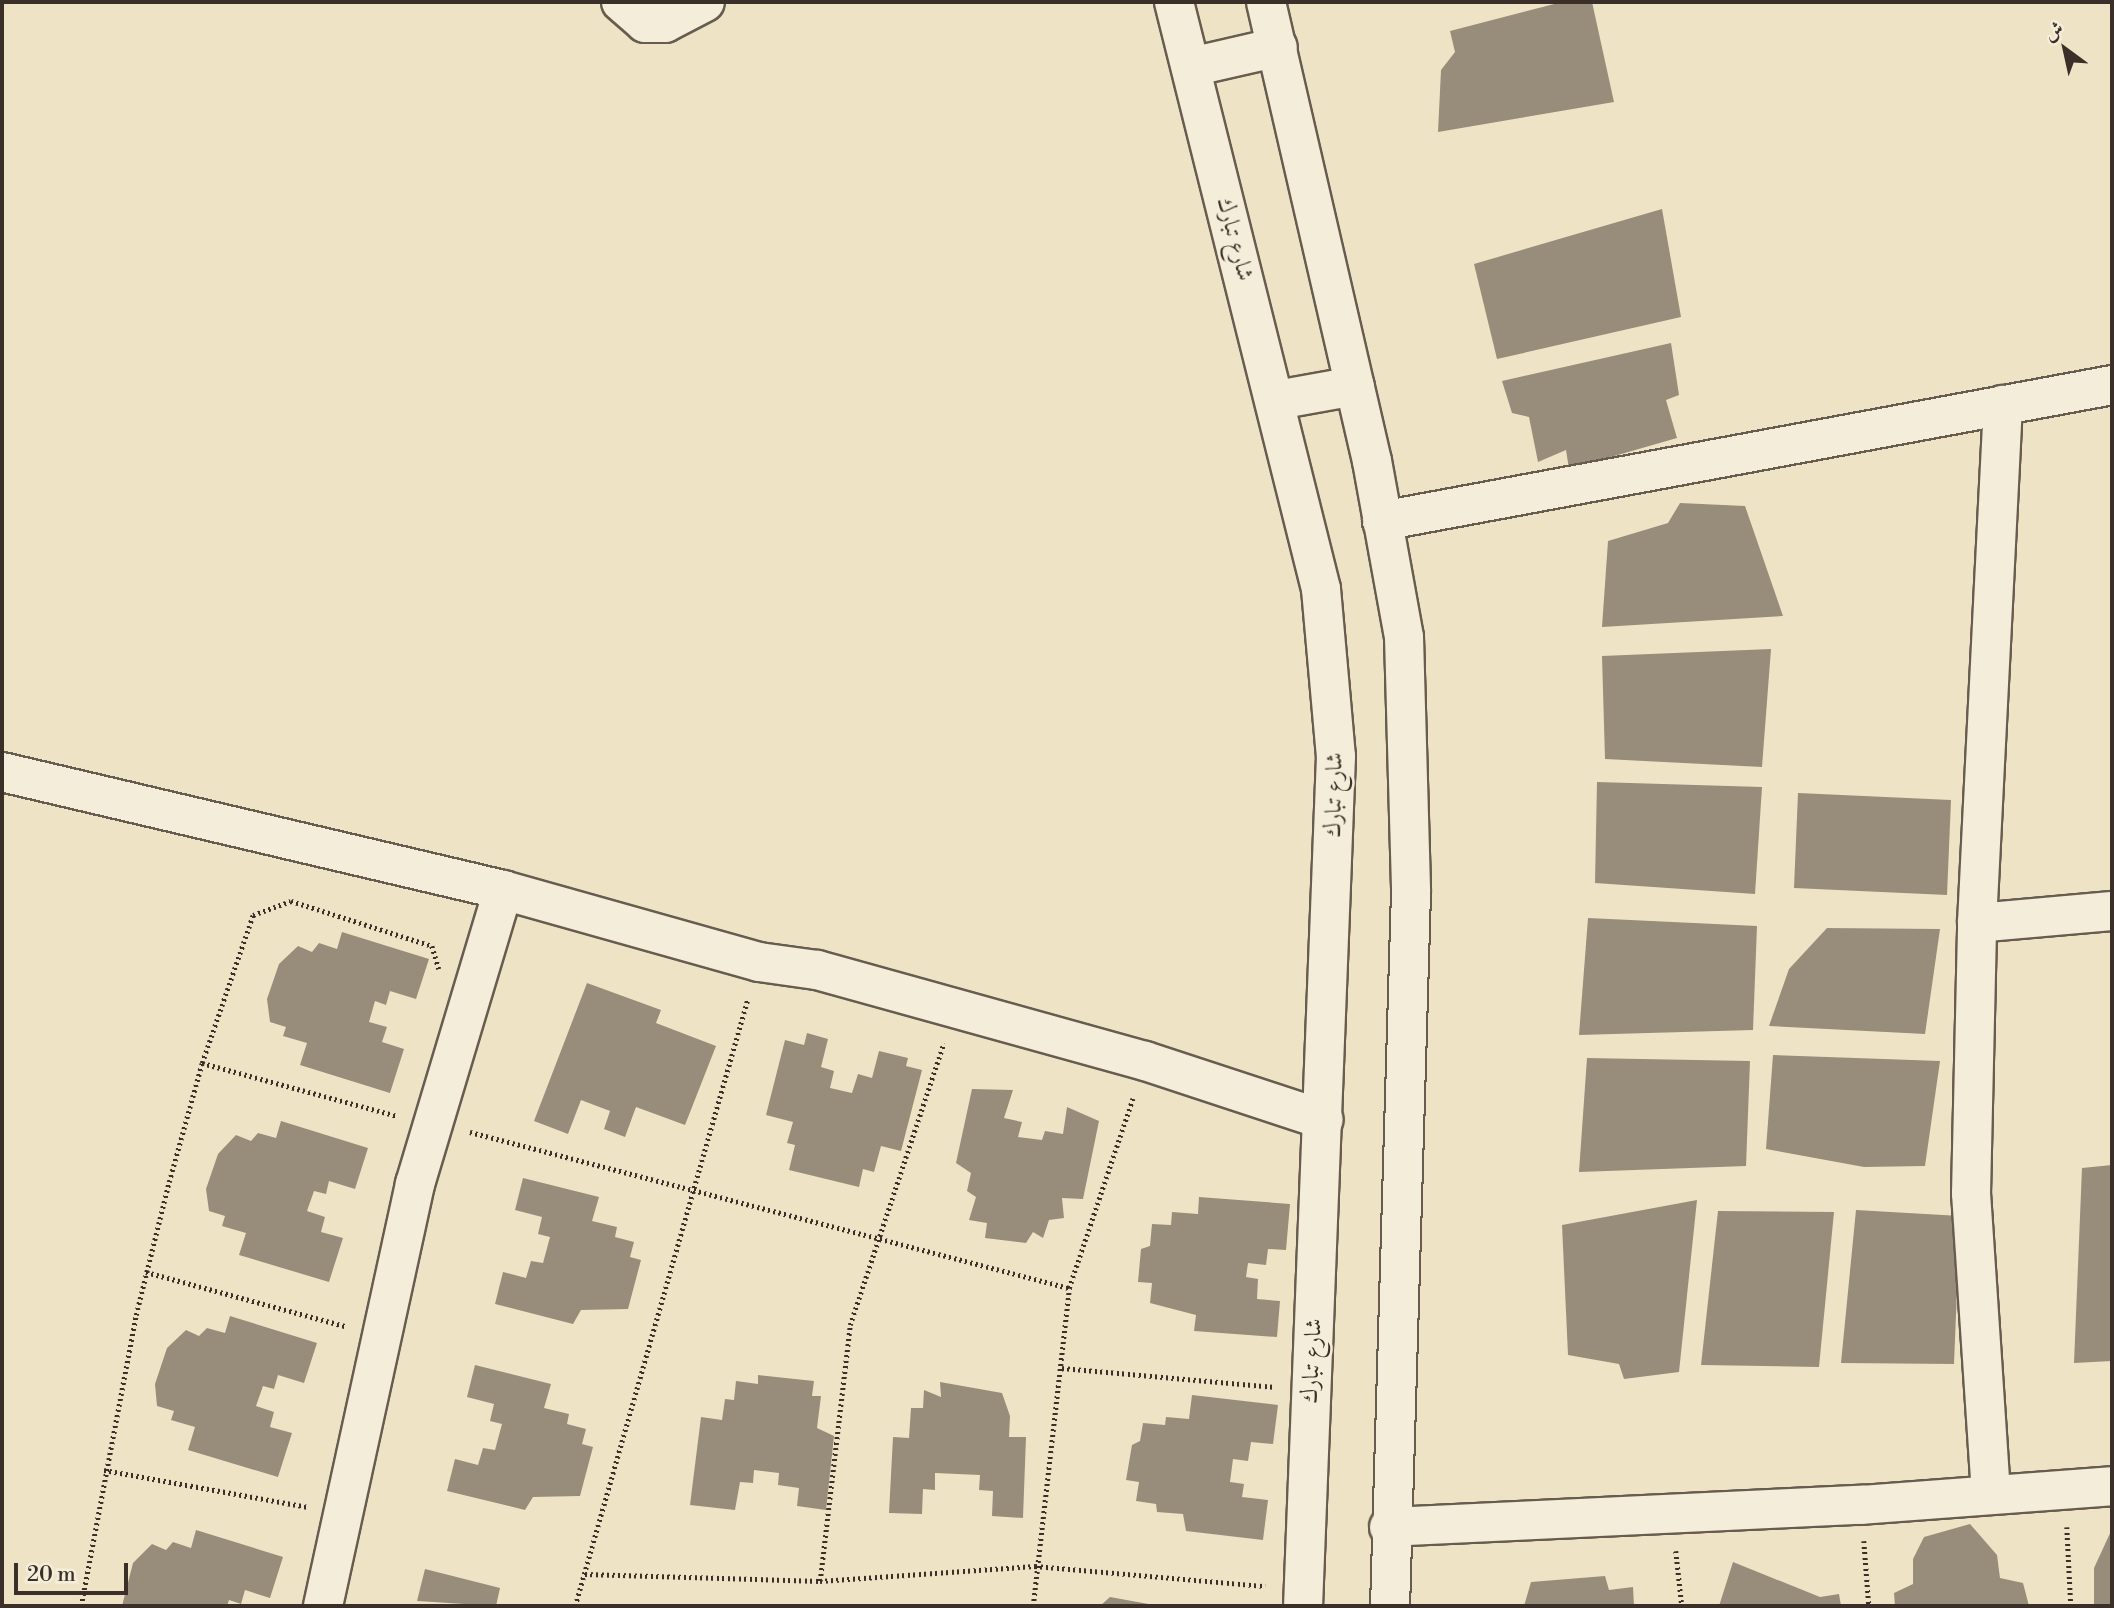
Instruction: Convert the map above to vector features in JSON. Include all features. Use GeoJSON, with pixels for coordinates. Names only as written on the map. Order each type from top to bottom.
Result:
{"type":"FeatureCollection","features":[{"type":"Feature","properties":{"kind":"street"},"geometry":{"type":"LineString","coordinates":[[621,2],[645,23],[665,23],[687,6]]}},
{"type":"Feature","properties":{"kind":"street","name":"شارع تبارك"},"geometry":{"type":"LineString","coordinates":[[1174,2],[1277,400],[1321,589],[1336,756],[1324,1120],[1303,1598]]}},
{"type":"Feature","properties":{"kind":"street"},"geometry":{"type":"LineString","coordinates":[[1266,2],[1355,386],[1404,637],[1411,892],[1389,1527],[1390,1606]]}},
{"type":"Feature","properties":{"kind":"street"},"geometry":{"type":"LineString","coordinates":[[1191,67],[1278,47]]}},
{"type":"Feature","properties":{"kind":"street"},"geometry":{"type":"LineString","coordinates":[[1382,521],[2112,385]]}},
{"type":"Feature","properties":{"kind":"street"},"geometry":{"type":"LineString","coordinates":[[1277,400],[1355,386]]}},
{"type":"Feature","properties":{"kind":"street"},"geometry":{"type":"LineString","coordinates":[[1991,1494],[1971,1194],[1977,923],[2003,405]]}},
{"type":"Feature","properties":{"kind":"street"},"geometry":{"type":"LineString","coordinates":[[2,772],[503,890],[759,962],[817,970],[1145,1061],[1324,1120]]}},
{"type":"Feature","properties":{"kind":"street"},"geometry":{"type":"LineString","coordinates":[[323,1606],[339,1513],[380,1336],[419,1114],[503,890]]}},
{"type":"Feature","properties":{"kind":"street"},"geometry":{"type":"LineString","coordinates":[[1977,923],[2112,911]]}},
{"type":"Feature","properties":{"kind":"street"},"geometry":{"type":"LineString","coordinates":[[1389,1527],[1861,1505],[2112,1486]]}},
{"type":"Feature","properties":{"kind":"path"},"geometry":{"type":"LineString","coordinates":[[81,1606],[104,1470],[146,1272],[202,1063],[253,915],[270,904],[291,901],[432,946],[442,980]]}},
{"type":"Feature","properties":{"kind":"path"},"geometry":{"type":"LineString","coordinates":[[575,1606],[691,1188],[759,962]]}},
{"type":"Feature","properties":{"kind":"path"},"geometry":{"type":"LineString","coordinates":[[820,1581],[850,1325],[882,1238],[954,1008]]}},
{"type":"Feature","properties":{"kind":"path"},"geometry":{"type":"LineString","coordinates":[[1032,1606],[1062,1368],[1069,1288],[1145,1061]]}},
{"type":"Feature","properties":{"kind":"path"},"geometry":{"type":"LineString","coordinates":[[202,1063],[402,1117],[419,1114],[1069,1288]]}},
{"type":"Feature","properties":{"kind":"path"},"geometry":{"type":"LineString","coordinates":[[146,1272],[380,1336]]}},
{"type":"Feature","properties":{"kind":"path"},"geometry":{"type":"LineString","coordinates":[[1062,1368],[1310,1391]]}},
{"type":"Feature","properties":{"kind":"path"},"geometry":{"type":"LineString","coordinates":[[104,1470],[339,1513]]}},
{"type":"Feature","properties":{"kind":"path"},"geometry":{"type":"LineString","coordinates":[[2065,1489],[2071,1606]]}},
{"type":"Feature","properties":{"kind":"path"},"geometry":{"type":"LineString","coordinates":[[1861,1505],[1868,1606]]}},
{"type":"Feature","properties":{"kind":"path"},"geometry":{"type":"LineString","coordinates":[[1672,1514],[1682,1606]]}},
{"type":"Feature","properties":{"kind":"path"},"geometry":{"type":"LineString","coordinates":[[585,1574],[820,1581],[1035,1566],[1303,1598]]}},
{"type":"Feature","properties":{"kind":"building"},"geometry":{"type":"Polygon","coordinates":[[[1562,2],[1592,2],[1614,102],[1438,132],[1441,70],[1455,52],[1450,31],[1562,2]]]}},
{"type":"Feature","properties":{"kind":"building"},"geometry":{"type":"Polygon","coordinates":[[[1662,209],[1681,317],[1497,359],[1474,264],[1662,209]]]}},
{"type":"Feature","properties":{"kind":"building"},"geometry":{"type":"Polygon","coordinates":[[[1671,343],[1679,395],[1666,400],[1677,438],[1569,469],[1566,450],[1538,462],[1529,417],[1512,413],[1502,381],[1671,343]]]}},
{"type":"Feature","properties":{"kind":"building"},"geometry":{"type":"Polygon","coordinates":[[[1680,503],[1745,506],[1783,616],[1602,627],[1608,541],[1668,523],[1680,503]]]}},
{"type":"Feature","properties":{"kind":"building"},"geometry":{"type":"Polygon","coordinates":[[[1771,649],[1762,767],[1605,759],[1602,656],[1771,649]]]}},
{"type":"Feature","properties":{"kind":"building"},"geometry":{"type":"Polygon","coordinates":[[[1597,782],[1762,787],[1755,894],[1595,883],[1597,782]]]}},
{"type":"Feature","properties":{"kind":"building"},"geometry":{"type":"Polygon","coordinates":[[[1798,793],[1951,800],[1947,895],[1794,888],[1798,793]]]}},
{"type":"Feature","properties":{"kind":"building"},"geometry":{"type":"Polygon","coordinates":[[[1588,918],[1757,926],[1753,1030],[1579,1035],[1588,918]]]}},
{"type":"Feature","properties":{"kind":"building"},"geometry":{"type":"Polygon","coordinates":[[[1827,928],[1940,929],[1925,1034],[1769,1026],[1789,969],[1827,928]]]}},
{"type":"Feature","properties":{"kind":"building"},"geometry":{"type":"Polygon","coordinates":[[[342,932],[429,959],[416,999],[390,991],[386,1005],[375,1001],[369,1022],[387,1027],[382,1042],[404,1049],[390,1093],[300,1065],[307,1043],[283,1036],[286,1027],[270,1022],[267,999],[279,964],[298,946],[312,952],[319,943],[337,949],[342,932]]]}},
{"type":"Feature","properties":{"kind":"building"},"geometry":{"type":"Polygon","coordinates":[[[587,983],[661,1010],[656,1023],[716,1046],[685,1125],[636,1107],[625,1137],[604,1129],[610,1111],[581,1100],[568,1134],[534,1121],[587,983]]]}},
{"type":"Feature","properties":{"kind":"building"},"geometry":{"type":"Polygon","coordinates":[[[807,1033],[828,1039],[821,1067],[834,1071],[830,1088],[852,1093],[858,1074],[872,1078],[879,1051],[908,1058],[906,1066],[922,1070],[901,1151],[881,1146],[874,1172],[863,1169],[859,1187],[789,1170],[795,1145],[787,1143],[793,1122],[766,1115],[785,1040],[804,1045],[807,1033]]]}},
{"type":"Feature","properties":{"kind":"building"},"geometry":{"type":"Polygon","coordinates":[[[1773,1055],[1940,1061],[1925,1166],[1864,1167],[1766,1149],[1773,1055]]]}},
{"type":"Feature","properties":{"kind":"building"},"geometry":{"type":"Polygon","coordinates":[[[1587,1058],[1750,1061],[1746,1166],[1579,1172],[1587,1058]]]}},
{"type":"Feature","properties":{"kind":"building"},"geometry":{"type":"Polygon","coordinates":[[[972,1089],[1013,1090],[1004,1118],[1022,1122],[1018,1137],[1042,1140],[1045,1131],[1063,1134],[1067,1107],[1099,1121],[1083,1199],[1062,1198],[1064,1218],[1049,1220],[1043,1238],[1033,1232],[1026,1243],[985,1238],[987,1223],[969,1220],[976,1197],[967,1191],[971,1173],[956,1163],[972,1089]]]}},
{"type":"Feature","properties":{"kind":"building"},"geometry":{"type":"Polygon","coordinates":[[[281,1121],[368,1148],[355,1189],[329,1181],[326,1194],[314,1191],[307,1211],[325,1217],[321,1232],[343,1238],[329,1282],[239,1255],[246,1233],[222,1226],[225,1216],[209,1211],[206,1189],[218,1154],[236,1135],[251,1141],[258,1133],[276,1138],[281,1121]]]}},
{"type":"Feature","properties":{"kind":"building"},"geometry":{"type":"Polygon","coordinates":[[[2112,1165],[2112,1361],[2074,1363],[2082,1168],[2112,1165]]]}},
{"type":"Feature","properties":{"kind":"building"},"geometry":{"type":"Polygon","coordinates":[[[523,1178],[599,1197],[592,1221],[617,1227],[615,1237],[634,1242],[630,1257],[641,1260],[628,1309],[581,1310],[573,1324],[495,1304],[503,1272],[526,1278],[531,1261],[543,1263],[550,1237],[538,1234],[542,1217],[515,1210],[523,1178]]]}},
{"type":"Feature","properties":{"kind":"building"},"geometry":{"type":"Polygon","coordinates":[[[1199,1197],[1290,1204],[1286,1250],[1268,1249],[1266,1265],[1248,1263],[1246,1277],[1258,1279],[1257,1299],[1280,1301],[1277,1337],[1194,1331],[1196,1315],[1150,1303],[1152,1283],[1138,1282],[1141,1249],[1150,1246],[1152,1224],[1171,1225],[1172,1212],[1198,1214],[1199,1197]]]}},
{"type":"Feature","properties":{"kind":"building"},"geometry":{"type":"Polygon","coordinates":[[[1697,1200],[1679,1372],[1624,1379],[1619,1364],[1568,1355],[1562,1225],[1697,1200]]]}},
{"type":"Feature","properties":{"kind":"building"},"geometry":{"type":"Polygon","coordinates":[[[1856,1210],[1960,1216],[1954,1364],[1841,1363],[1856,1210]]]}},
{"type":"Feature","properties":{"kind":"building"},"geometry":{"type":"Polygon","coordinates":[[[1718,1211],[1834,1212],[1819,1367],[1701,1365],[1718,1211]]]}},
{"type":"Feature","properties":{"kind":"building"},"geometry":{"type":"Polygon","coordinates":[[[230,1316],[317,1343],[304,1383],[278,1375],[274,1389],[263,1386],[256,1406],[274,1412],[270,1427],[292,1433],[278,1477],[188,1450],[195,1427],[171,1420],[174,1411],[157,1406],[155,1384],[167,1348],[186,1330],[199,1336],[207,1328],[225,1333],[230,1316]]]}},
{"type":"Feature","properties":{"kind":"building"},"geometry":{"type":"Polygon","coordinates":[[[475,1365],[551,1384],[544,1408],[569,1414],[567,1424],[586,1429],[582,1444],[593,1447],[580,1496],[533,1497],[525,1510],[447,1491],[455,1459],[478,1465],[483,1448],[495,1450],[502,1424],[490,1421],[494,1404],[467,1397],[475,1365]]]}},
{"type":"Feature","properties":{"kind":"building"},"geometry":{"type":"Polygon","coordinates":[[[758,1375],[814,1381],[812,1396],[821,1396],[817,1428],[834,1436],[826,1510],[797,1506],[799,1488],[778,1485],[779,1473],[754,1470],[753,1483],[740,1482],[735,1510],[690,1505],[701,1417],[722,1420],[725,1399],[734,1400],[736,1381],[758,1384],[758,1375]]]}},
{"type":"Feature","properties":{"kind":"building"},"geometry":{"type":"Polygon","coordinates":[[[940,1382],[1002,1393],[1010,1416],[1009,1437],[1026,1437],[1023,1518],[992,1516],[993,1491],[979,1490],[980,1475],[935,1473],[935,1490],[923,1489],[922,1514],[889,1513],[893,1437],[909,1438],[911,1408],[923,1408],[924,1390],[941,1397],[940,1382]]]}},
{"type":"Feature","properties":{"kind":"building"},"geometry":{"type":"Polygon","coordinates":[[[1192,1395],[1278,1405],[1273,1444],[1251,1442],[1248,1461],[1233,1459],[1230,1482],[1244,1484],[1242,1497],[1268,1500],[1263,1540],[1186,1531],[1183,1514],[1157,1512],[1156,1504],[1136,1501],[1139,1482],[1126,1480],[1132,1445],[1140,1441],[1143,1423],[1165,1425],[1166,1417],[1189,1419],[1192,1395]]]}},
{"type":"Feature","properties":{"kind":"building"},"geometry":{"type":"Polygon","coordinates":[[[1970,1524],[1997,1555],[2000,1578],[2023,1583],[2029,1606],[1895,1606],[1894,1593],[1913,1584],[1913,1559],[1924,1537],[1970,1524]]]}},
{"type":"Feature","properties":{"kind":"building"},"geometry":{"type":"Polygon","coordinates":[[[2112,1529],[2112,1606],[2094,1606],[2094,1568],[2112,1529]]]}},
{"type":"Feature","properties":{"kind":"building"},"geometry":{"type":"Polygon","coordinates":[[[196,1530],[283,1557],[270,1598],[245,1590],[241,1604],[229,1600],[227,1606],[122,1606],[133,1563],[152,1544],[166,1550],[173,1542],[191,1548],[196,1530]]]}},
{"type":"Feature","properties":{"kind":"building"},"geometry":{"type":"Polygon","coordinates":[[[1733,1562],[1820,1597],[1839,1594],[1841,1606],[1719,1606],[1733,1562]]]}},
{"type":"Feature","properties":{"kind":"building"},"geometry":{"type":"Polygon","coordinates":[[[425,1569],[500,1588],[496,1606],[417,1601],[425,1569]]]}},
{"type":"Feature","properties":{"kind":"building"},"geometry":{"type":"Polygon","coordinates":[[[1605,1576],[1609,1590],[1633,1587],[1634,1606],[1524,1606],[1531,1582],[1605,1576]]]}},
{"type":"Feature","properties":{"kind":"building"},"geometry":{"type":"Polygon","coordinates":[[[1110,1597],[1154,1605],[1154,1606],[1100,1606],[1110,1597]]]}}]}
